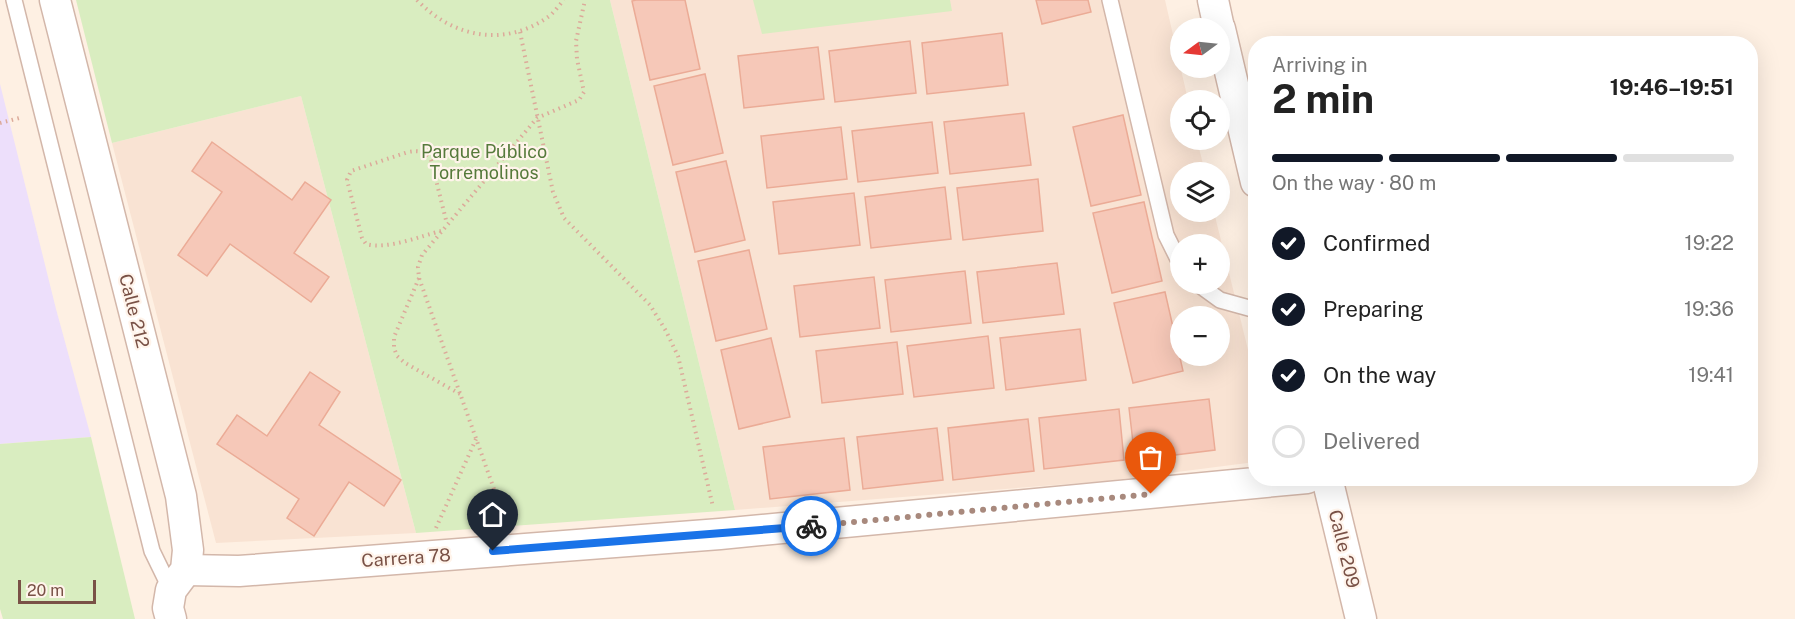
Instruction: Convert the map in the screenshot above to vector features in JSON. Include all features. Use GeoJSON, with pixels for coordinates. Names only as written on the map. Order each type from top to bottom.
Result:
{"type":"FeatureCollection","features":[{"type":"Feature","properties":{"kind":"street","name":"Calle 212"},"geometry":{"type":"LineString","coordinates":[[55,0],[181,496],[186,534],[178,580],[168,608],[171,619]]}},
{"type":"Feature","properties":{"kind":"street"},"geometry":{"type":"LineString","coordinates":[[1213,0],[1217,18]]}},
{"type":"Feature","properties":{"kind":"street"},"geometry":{"type":"LineString","coordinates":[[1230,74],[1248,149]]}},
{"type":"Feature","properties":{"kind":"street","name":"Carrera 78"},"geometry":{"type":"LineString","coordinates":[[178,580],[239,571],[720,534],[1248,484]]}},
{"type":"Feature","properties":{"kind":"street","name":"Calle 209"},"geometry":{"type":"LineString","coordinates":[[1330,486],[1361,619]]}},
{"type":"Feature","properties":{"kind":"lane"},"geometry":{"type":"LineString","coordinates":[[14,0],[152,551],[178,580]]}},
{"type":"Feature","properties":{"kind":"lane"},"geometry":{"type":"LineString","coordinates":[[1110,0],[1166,235],[1170,243]]}},
{"type":"Feature","properties":{"kind":"lane"},"geometry":{"type":"LineString","coordinates":[[1212,294],[1220,300],[1248,308]]}},
{"type":"Feature","properties":{"kind":"path"},"geometry":{"type":"LineString","coordinates":[[417,0],[438,20],[464,32],[492,36],[520,32],[549,17],[564,0]]}},
{"type":"Feature","properties":{"kind":"path"},"geometry":{"type":"LineString","coordinates":[[516,550],[419,278],[418,267],[422,255],[441,231],[537,118],[579,100],[584,92],[576,40],[585,0]]}},
{"type":"Feature","properties":{"kind":"path"},"geometry":{"type":"LineString","coordinates":[[520,32],[553,192],[564,218],[650,305],[666,331],[678,356],[720,534]]}},
{"type":"Feature","properties":{"kind":"path"},"geometry":{"type":"LineString","coordinates":[[0,123],[24,117]]}},
{"type":"Feature","properties":{"kind":"path"},"geometry":{"type":"LineString","coordinates":[[441,231],[386,246],[375,247],[366,244],[362,238],[347,180],[351,171],[408,152],[417,150],[426,153],[431,160],[447,225]]}},
{"type":"Feature","properties":{"kind":"path"},"geometry":{"type":"LineString","coordinates":[[419,278],[394,337],[394,348],[397,356],[405,363],[461,394]]}},
{"type":"Feature","properties":{"kind":"path"},"geometry":{"type":"LineString","coordinates":[[424,556],[476,439]]}},
{"type":"Feature","properties":{"kind":"shaded area"},"geometry":{"type":"Polygon","coordinates":[[[610,0],[1165,0],[1170,22],[1170,78],[1183,78],[1186,90],[1170,90],[1170,150],[1200,150],[1202,162],[1170,162],[1170,222],[1216,222],[1219,234],[1170,234],[1170,294],[1230,294],[1230,277],[1248,350],[1248,463],[1107,481],[735,510],[610,0]]]}},
{"type":"Feature","properties":{"kind":"shaded area"},"geometry":{"type":"Polygon","coordinates":[[[0,84],[56,309],[91,437],[0,444],[0,84]]]}},
{"type":"Feature","properties":{"kind":"shaded area"},"geometry":{"type":"Polygon","coordinates":[[[301,96],[416,533],[216,543],[112,143],[301,96]]]}},
{"type":"Feature","properties":{"kind":"green space","name":"Parque Público Torremolinos"},"geometry":{"type":"Polygon","coordinates":[[[76,0],[610,0],[735,510],[416,533],[301,96],[112,143],[76,0]]]}},
{"type":"Feature","properties":{"kind":"green space"},"geometry":{"type":"Polygon","coordinates":[[[753,0],[950,0],[952,11],[762,34],[753,0]]]}},
{"type":"Feature","properties":{"kind":"green space"},"geometry":{"type":"Polygon","coordinates":[[[91,437],[135,619],[3,619],[0,609],[0,444],[91,437]]]}},
{"type":"Feature","properties":{"kind":"building"},"geometry":{"type":"Polygon","coordinates":[[[685,0],[700,69],[650,80],[632,1],[685,0]]]}},
{"type":"Feature","properties":{"kind":"building"},"geometry":{"type":"Polygon","coordinates":[[[1036,0],[1088,0],[1091,12],[1042,24],[1036,0]]]}},
{"type":"Feature","properties":{"kind":"building"},"geometry":{"type":"Polygon","coordinates":[[[1002,33],[1008,85],[927,94],[922,43],[1002,33]]]}},
{"type":"Feature","properties":{"kind":"building"},"geometry":{"type":"Polygon","coordinates":[[[910,41],[916,93],[835,102],[829,51],[910,41]]]}},
{"type":"Feature","properties":{"kind":"building"},"geometry":{"type":"Polygon","coordinates":[[[818,47],[824,99],[744,108],[738,56],[818,47]]]}},
{"type":"Feature","properties":{"kind":"building"},"geometry":{"type":"Polygon","coordinates":[[[705,74],[723,153],[673,165],[654,86],[705,74]]]}},
{"type":"Feature","properties":{"kind":"building"},"geometry":{"type":"Polygon","coordinates":[[[1024,113],[1031,165],[950,174],[944,122],[1024,113]]]}},
{"type":"Feature","properties":{"kind":"building"},"geometry":{"type":"Polygon","coordinates":[[[1123,115],[1141,195],[1091,206],[1073,127],[1123,115]]]}},
{"type":"Feature","properties":{"kind":"building"},"geometry":{"type":"Polygon","coordinates":[[[932,122],[938,173],[858,182],[852,131],[932,122]]]}},
{"type":"Feature","properties":{"kind":"building"},"geometry":{"type":"Polygon","coordinates":[[[841,127],[847,179],[767,188],[761,136],[841,127]]]}},
{"type":"Feature","properties":{"kind":"building"},"geometry":{"type":"Polygon","coordinates":[[[212,142],[292,200],[305,182],[331,200],[294,253],[329,277],[311,302],[230,244],[207,276],[178,255],[222,192],[192,171],[212,142]]]}},
{"type":"Feature","properties":{"kind":"building"},"geometry":{"type":"Polygon","coordinates":[[[726,161],[745,240],[695,252],[676,172],[726,161]]]}},
{"type":"Feature","properties":{"kind":"building"},"geometry":{"type":"Polygon","coordinates":[[[1038,179],[1043,231],[963,240],[957,188],[1038,179]]]}},
{"type":"Feature","properties":{"kind":"building"},"geometry":{"type":"Polygon","coordinates":[[[945,187],[951,239],[871,248],[865,197],[945,187]]]}},
{"type":"Feature","properties":{"kind":"building"},"geometry":{"type":"Polygon","coordinates":[[[854,193],[860,245],[779,254],[773,202],[854,193]]]}},
{"type":"Feature","properties":{"kind":"building"},"geometry":{"type":"Polygon","coordinates":[[[1144,202],[1162,281],[1112,293],[1093,213],[1144,202]]]}},
{"type":"Feature","properties":{"kind":"building"},"geometry":{"type":"Polygon","coordinates":[[[749,250],[767,329],[716,341],[698,261],[749,250]]]}},
{"type":"Feature","properties":{"kind":"building"},"geometry":{"type":"Polygon","coordinates":[[[1057,263],[1064,314],[983,323],[977,272],[1057,263]]]}},
{"type":"Feature","properties":{"kind":"building"},"geometry":{"type":"Polygon","coordinates":[[[965,271],[971,323],[891,332],[885,280],[965,271]]]}},
{"type":"Feature","properties":{"kind":"building"},"geometry":{"type":"Polygon","coordinates":[[[874,277],[880,328],[800,337],[794,286],[874,277]]]}},
{"type":"Feature","properties":{"kind":"building"},"geometry":{"type":"Polygon","coordinates":[[[1165,292],[1170,314],[1170,366],[1182,366],[1183,371],[1133,383],[1114,303],[1165,292]]]}},
{"type":"Feature","properties":{"kind":"building"},"geometry":{"type":"Polygon","coordinates":[[[1080,329],[1086,380],[1006,390],[1000,338],[1080,329]]]}},
{"type":"Feature","properties":{"kind":"building"},"geometry":{"type":"Polygon","coordinates":[[[988,336],[994,388],[914,397],[907,346],[988,336]]]}},
{"type":"Feature","properties":{"kind":"building"},"geometry":{"type":"Polygon","coordinates":[[[771,338],[790,417],[739,429],[721,350],[771,338]]]}},
{"type":"Feature","properties":{"kind":"building"},"geometry":{"type":"Polygon","coordinates":[[[897,342],[903,394],[822,403],[816,351],[897,342]]]}},
{"type":"Feature","properties":{"kind":"building"},"geometry":{"type":"Polygon","coordinates":[[[310,372],[340,392],[319,425],[401,480],[384,506],[349,482],[314,536],[287,518],[299,499],[217,444],[237,415],[267,436],[310,372]]]}},
{"type":"Feature","properties":{"kind":"building"},"geometry":{"type":"Polygon","coordinates":[[[1209,399],[1215,450],[1135,460],[1129,408],[1209,399]]]}},
{"type":"Feature","properties":{"kind":"building"},"geometry":{"type":"Polygon","coordinates":[[[1119,409],[1124,460],[1044,469],[1039,418],[1119,409]]]}},
{"type":"Feature","properties":{"kind":"building"},"geometry":{"type":"Polygon","coordinates":[[[1028,419],[1034,471],[953,480],[948,428],[1028,419]]]}},
{"type":"Feature","properties":{"kind":"building"},"geometry":{"type":"Polygon","coordinates":[[[937,428],[943,480],[863,489],[857,437],[937,428]]]}},
{"type":"Feature","properties":{"kind":"building"},"geometry":{"type":"Polygon","coordinates":[[[844,438],[850,490],[770,499],[763,447],[844,438]]]}},
{"type":"Feature","properties":{"kind":"way so far"},"geometry":{"type":"LineString","coordinates":[[811,526],[1151,494]]}},
{"type":"Feature","properties":{"kind":"route"},"geometry":{"type":"LineString","coordinates":[[493,551],[811,526]]}}]}
